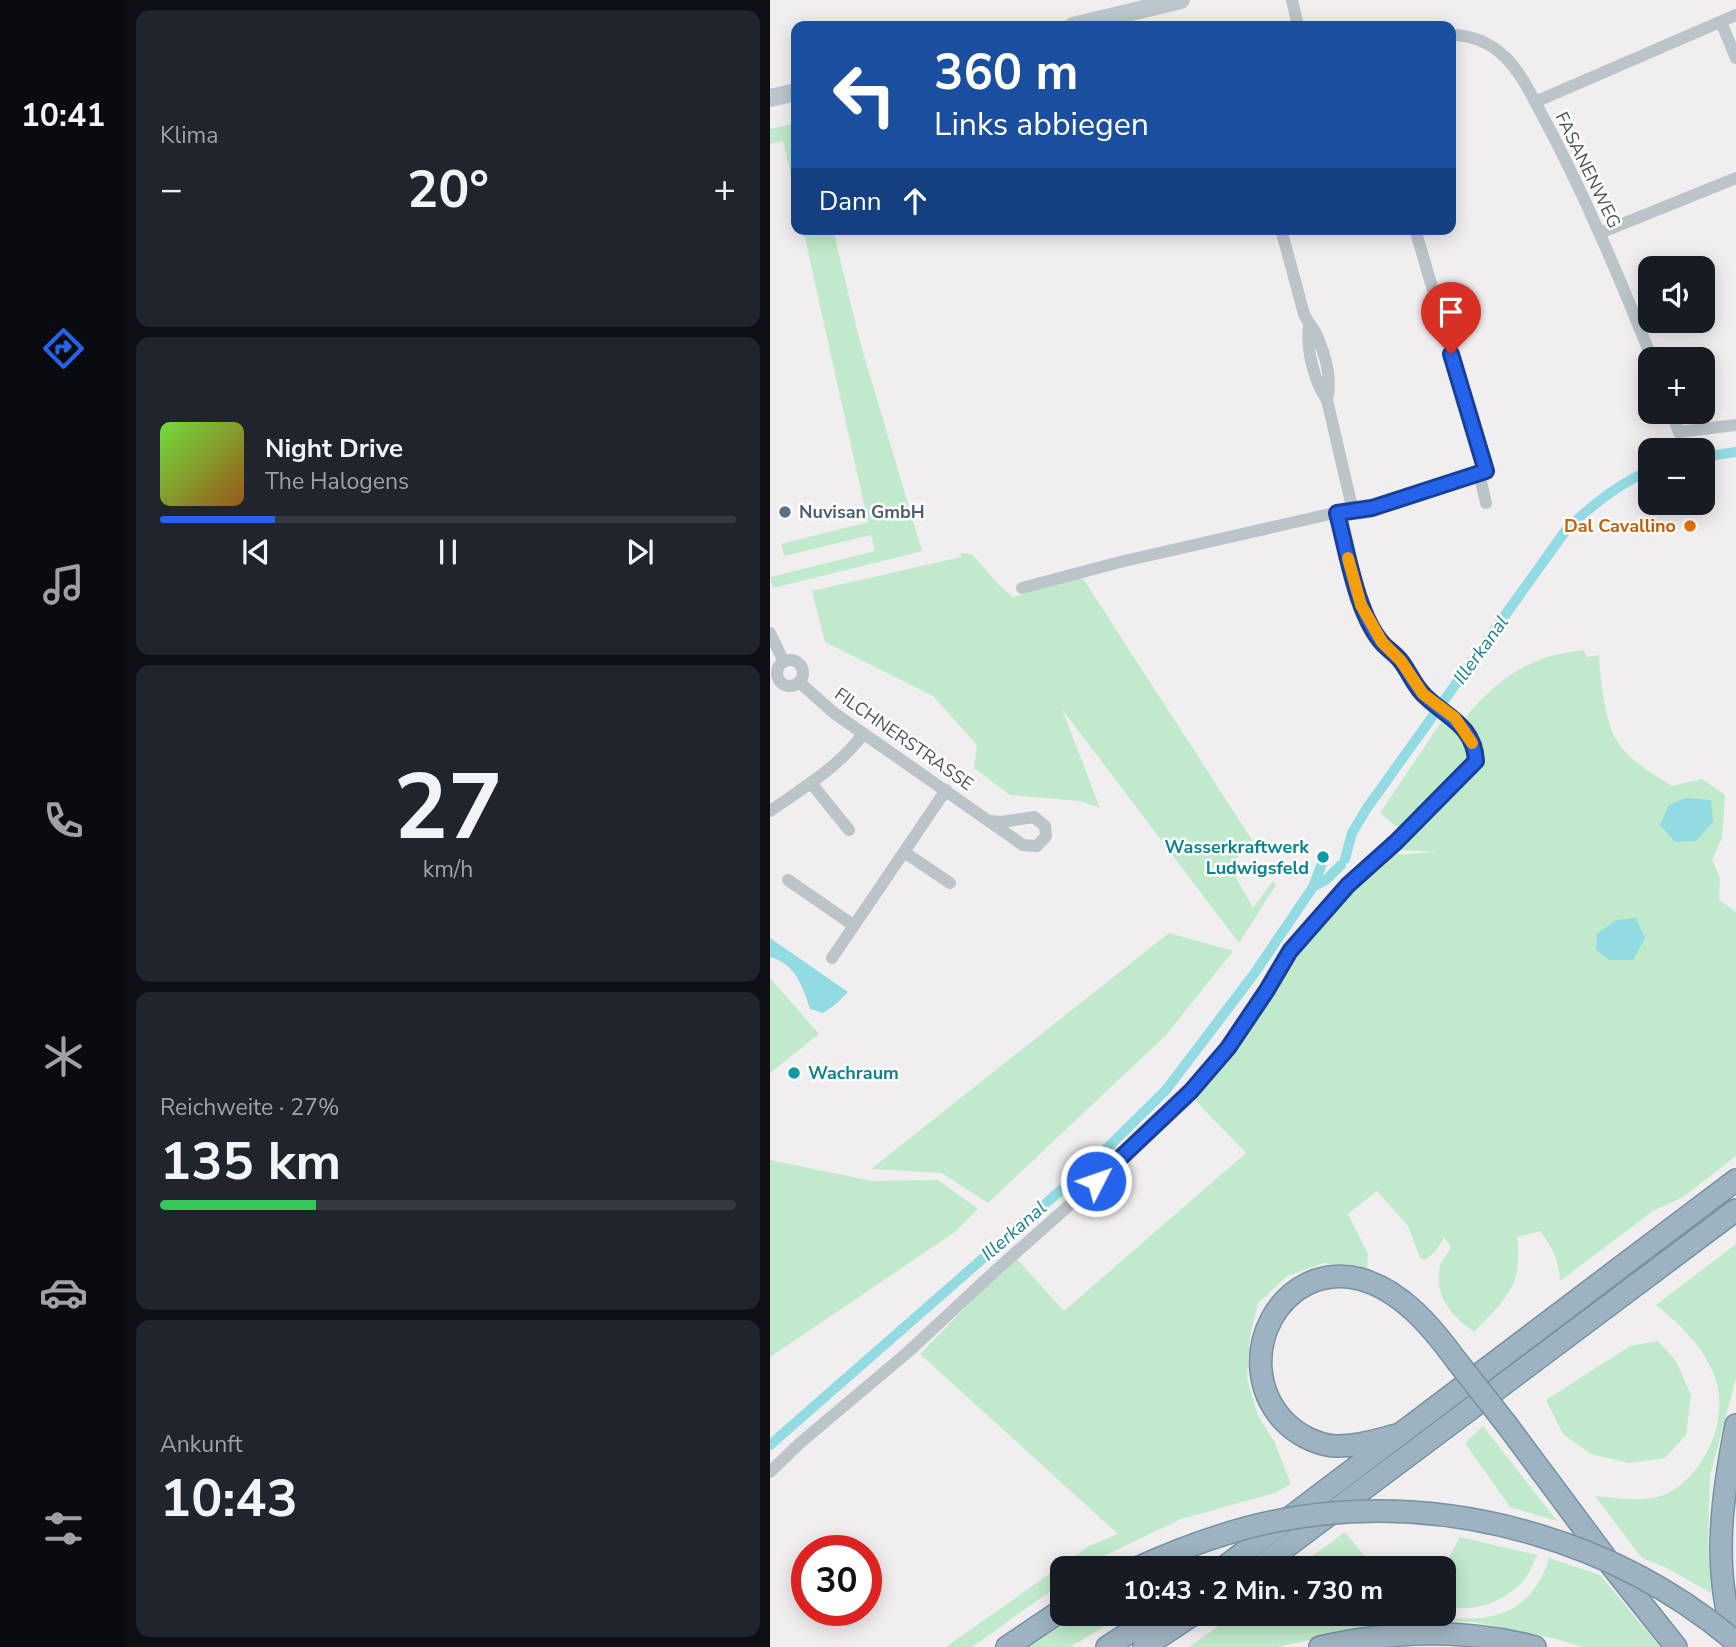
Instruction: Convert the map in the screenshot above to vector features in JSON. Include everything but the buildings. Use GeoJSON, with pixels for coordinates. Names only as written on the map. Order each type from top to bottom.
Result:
{"type":"FeatureCollection","features":[{"type":"Feature","properties":{"kind":"highway"},"geometry":{"type":"LineString","coordinates":[[1239,1556],[1736,1180]]}},
{"type":"Feature","properties":{"kind":"highway"},"geometry":{"type":"LineString","coordinates":[[1274,1556],[1736,1210]]}},
{"type":"Feature","properties":{"kind":"highway"},"geometry":{"type":"LineString","coordinates":[[1403,1434],[1348,1446],[1333,1446],[1302,1436],[1289,1426],[1268,1401],[1261,1374],[1263,1342],[1268,1324],[1288,1298],[1316,1281],[1330,1278],[1358,1279],[1384,1289],[1424,1321],[1676,1647]]}},
{"type":"Feature","properties":{"kind":"highway"},"geometry":{"type":"LineString","coordinates":[[1736,1425],[1724,1495],[1722,1559],[1726,1605],[1736,1642]]}},
{"type":"Feature","properties":{"kind":"highway"},"geometry":{"type":"LineString","coordinates":[[1166,1556],[1196,1544],[1298,1517],[1380,1512],[1448,1516],[1520,1529],[1575,1547],[1626,1569],[1689,1606],[1736,1642]]}},
{"type":"Feature","properties":{"kind":"highway"},"geometry":{"type":"LineString","coordinates":[[1007,1647],[1050,1618]]}},
{"type":"Feature","properties":{"kind":"highway"},"geometry":{"type":"LineString","coordinates":[[1107,1647],[1139,1626]]}},
{"type":"Feature","properties":{"kind":"highway"},"geometry":{"type":"LineString","coordinates":[[1144,1647],[1176,1626]]}},
{"type":"Feature","properties":{"kind":"highway"},"geometry":{"type":"LineString","coordinates":[[1320,1647],[1388,1635],[1463,1635],[1535,1647]]}},
{"type":"Feature","properties":{"kind":"main road"},"geometry":{"type":"LineString","coordinates":[[1094,21],[1181,0]]}},
{"type":"Feature","properties":{"kind":"main road"},"geometry":{"type":"LineString","coordinates":[[770,98],[791,93]]}},
{"type":"Feature","properties":{"kind":"street"},"geometry":{"type":"LineString","coordinates":[[1292,0],[1297,21]]}},
{"type":"Feature","properties":{"kind":"street"},"geometry":{"type":"LineString","coordinates":[[1535,102],[1736,15]]}},
{"type":"Feature","properties":{"kind":"street"},"geometry":{"type":"LineString","coordinates":[[1721,22],[1736,58]]}},
{"type":"Feature","properties":{"kind":"street","name":"FASANENWEG"},"geometry":{"type":"LineString","coordinates":[[1456,35],[1483,41],[1502,54],[1516,71],[1566,161],[1600,233],[1647,347]]}},
{"type":"Feature","properties":{"kind":"street"},"geometry":{"type":"LineString","coordinates":[[1600,233],[1736,177]]}},
{"type":"Feature","properties":{"kind":"street"},"geometry":{"type":"LineString","coordinates":[[1283,235],[1309,326],[1318,335],[1330,387],[1327,400],[1353,511]]}},
{"type":"Feature","properties":{"kind":"street"},"geometry":{"type":"LineString","coordinates":[[1022,588],[1120,562],[1337,513],[1372,508],[1486,471],[1417,235]]}},
{"type":"Feature","properties":{"kind":"street"},"geometry":{"type":"LineString","coordinates":[[1676,424],[1679,432],[1736,425]]}},
{"type":"Feature","properties":{"kind":"street"},"geometry":{"type":"LineString","coordinates":[[1479,473],[1486,503]]}},
{"type":"Feature","properties":{"kind":"street"},"geometry":{"type":"LineString","coordinates":[[770,1472],[800,1443],[908,1352],[995,1270],[1126,1155],[1191,1091],[1236,1037],[1290,951],[1348,885],[1475,764],[1476,758],[1466,732],[1449,714],[1425,696],[1401,661],[1384,645],[1364,613],[1337,513]]}},
{"type":"Feature","properties":{"kind":"street","name":"FILCHNERSTRASSE"},"geometry":{"type":"LineString","coordinates":[[770,633],[784,662],[792,660],[799,664],[803,672],[799,682],[827,708],[991,821]]}},
{"type":"Feature","properties":{"kind":"street"},"geometry":{"type":"LineString","coordinates":[[784,662],[777,672],[775,683],[790,686],[799,682]]}},
{"type":"Feature","properties":{"kind":"street"},"geometry":{"type":"LineString","coordinates":[[770,811],[811,783],[854,747],[863,734]]}},
{"type":"Feature","properties":{"kind":"street"},"geometry":{"type":"LineString","coordinates":[[811,783],[849,831]]}},
{"type":"Feature","properties":{"kind":"street"},"geometry":{"type":"LineString","coordinates":[[832,958],[946,790]]}},
{"type":"Feature","properties":{"kind":"street"},"geometry":{"type":"LineString","coordinates":[[904,852],[950,883]]}},
{"type":"Feature","properties":{"kind":"street"},"geometry":{"type":"LineString","coordinates":[[788,880],[853,925]]}},
{"type":"Feature","properties":{"kind":"green space"},"geometry":{"type":"Polygon","coordinates":[[[791,124],[791,176],[783,141],[770,144],[770,129],[791,124]]]}},
{"type":"Feature","properties":{"kind":"green space"},"geometry":{"type":"Polygon","coordinates":[[[804,235],[834,235],[860,342],[922,551],[773,588],[770,577],[875,551],[871,535],[784,556],[781,544],[868,522],[804,235]]]}},
{"type":"Feature","properties":{"kind":"green space"},"geometry":{"type":"Polygon","coordinates":[[[960,553],[972,554],[1013,597],[1082,577],[1252,840],[1230,867],[1253,908],[1273,881],[1276,885],[1239,943],[1062,709],[1100,808],[1080,801],[1010,795],[974,768],[977,745],[933,696],[825,642],[812,591],[961,557],[960,553]]]}},
{"type":"Feature","properties":{"kind":"green space"},"geometry":{"type":"Polygon","coordinates":[[[1583,650],[1587,657],[1599,655],[1609,723],[1617,741],[1628,755],[1672,786],[1702,779],[1725,795],[1722,838],[1712,859],[1720,878],[1719,900],[1736,912],[1736,1156],[1683,1197],[1653,1211],[1560,1281],[1554,1254],[1540,1231],[1517,1237],[1517,1268],[1510,1290],[1474,1332],[1452,1312],[1439,1287],[1440,1266],[1451,1247],[1441,1232],[1444,1238],[1434,1253],[1425,1260],[1420,1258],[1408,1226],[1377,1191],[1348,1214],[1368,1254],[1367,1270],[1324,1263],[1287,1276],[1258,1303],[1250,1336],[1247,1378],[1258,1416],[1274,1441],[1291,1484],[1275,1493],[1181,1519],[1104,1556],[1075,1556],[1089,1546],[1118,1534],[920,1354],[1015,1257],[1064,1311],[1246,1153],[1193,1098],[1328,900],[1392,855],[1438,852],[1396,850],[1479,763],[1475,731],[1466,717],[1504,680],[1526,666],[1550,656],[1583,650]]]}},
{"type":"Feature","properties":{"kind":"green space"},"geometry":{"type":"Polygon","coordinates":[[[1446,715],[1467,744],[1467,766],[1402,831],[1380,813],[1446,715]]]}},
{"type":"Feature","properties":{"kind":"green space"},"geometry":{"type":"Polygon","coordinates":[[[1169,933],[1233,951],[1166,1035],[988,1203],[942,1173],[871,1169],[1169,933]]]}},
{"type":"Feature","properties":{"kind":"green space"},"geometry":{"type":"Polygon","coordinates":[[[770,978],[819,1034],[770,1073],[770,978]]]}},
{"type":"Feature","properties":{"kind":"green space"},"geometry":{"type":"Polygon","coordinates":[[[770,1160],[872,1181],[938,1180],[978,1209],[955,1232],[770,1357],[770,1160]]]}},
{"type":"Feature","properties":{"kind":"green space"},"geometry":{"type":"Polygon","coordinates":[[[1736,1244],[1736,1378],[1710,1476],[1708,1530],[1711,1593],[1665,1567],[1642,1558],[1595,1496],[1633,1499],[1661,1496],[1684,1482],[1706,1455],[1718,1421],[1718,1386],[1707,1360],[1695,1342],[1656,1305],[1736,1244]]]}},
{"type":"Feature","properties":{"kind":"green space"},"geometry":{"type":"Polygon","coordinates":[[[1658,1341],[1676,1361],[1691,1395],[1686,1435],[1665,1458],[1629,1463],[1591,1454],[1563,1434],[1546,1400],[1630,1346],[1658,1341]]]}},
{"type":"Feature","properties":{"kind":"green space"},"geometry":{"type":"Polygon","coordinates":[[[1483,1426],[1557,1521],[1510,1507],[1465,1443],[1483,1426]]]}},
{"type":"Feature","properties":{"kind":"green space"},"geometry":{"type":"Polygon","coordinates":[[[1345,1532],[1364,1556],[1312,1556],[1345,1532]]]}},
{"type":"Feature","properties":{"kind":"green space"},"geometry":{"type":"Polygon","coordinates":[[[1460,1537],[1537,1555],[1517,1588],[1498,1600],[1465,1608],[1456,1608],[1456,1556],[1450,1556],[1460,1537]]]}},
{"type":"Feature","properties":{"kind":"green space"},"geometry":{"type":"Polygon","coordinates":[[[1549,1558],[1600,1575],[1660,1647],[1582,1647],[1553,1638],[1474,1622],[1456,1621],[1456,1618],[1469,1619],[1503,1613],[1518,1605],[1531,1593],[1549,1558]]]}},
{"type":"Feature","properties":{"kind":"green space"},"geometry":{"type":"Polygon","coordinates":[[[1050,1574],[1050,1592],[972,1647],[946,1647],[1050,1574]]]}},
{"type":"Feature","properties":{"kind":"green space"},"geometry":{"type":"Polygon","coordinates":[[[1061,1626],[1106,1626],[1070,1647],[1027,1647],[1061,1626]]]}},
{"type":"Feature","properties":{"kind":"green space"},"geometry":{"type":"Polygon","coordinates":[[[1218,1626],[1377,1626],[1277,1647],[1189,1647],[1218,1626]]]}},
{"type":"Feature","properties":{"kind":"water"},"geometry":{"type":"Polygon","coordinates":[[[1686,798],[1711,800],[1713,822],[1696,841],[1675,842],[1660,825],[1669,805],[1686,798]]]}},
{"type":"Feature","properties":{"kind":"water"},"geometry":{"type":"Polygon","coordinates":[[[1636,918],[1645,938],[1633,960],[1609,960],[1596,949],[1597,934],[1616,920],[1636,918]]]}},
{"type":"Feature","properties":{"kind":"water"},"geometry":{"type":"Polygon","coordinates":[[[770,938],[848,992],[823,1013],[810,1009],[801,984],[792,970],[770,957],[770,938]]]}},
{"type":"Feature","properties":{"kind":"waterway","name":"Illerkanal"},"geometry":{"type":"LineString","coordinates":[[1715,455],[1736,452]]}},
{"type":"Feature","properties":{"kind":"waterway","name":"Illerkanal"},"geometry":{"type":"LineString","coordinates":[[1345,859],[1352,833],[1367,808],[1566,530],[1605,496],[1638,476]]}},
{"type":"Feature","properties":{"kind":"waterway","name":"Illerkanal"},"geometry":{"type":"LineString","coordinates":[[770,1445],[1093,1162],[1166,1090],[1254,974],[1313,887],[1327,879],[1341,865]]}},
{"type":"Feature","properties":{"kind":"waterway"},"geometry":{"type":"LineString","coordinates":[[1313,887],[1321,866]]}},
{"type":"Feature","properties":{"kind":"slow traffic"},"geometry":{"type":"LineString","coordinates":[[1348,558],[1364,613],[1384,645],[1401,661],[1423,694],[1455,718],[1472,743]]}},
{"type":"Feature","properties":{"kind":"place","name":"Nuvisan GmbH"},"geometry":{"type":"Point","coordinates":[785,512]}},
{"type":"Feature","properties":{"kind":"place","name":"Dal Cavallino"},"geometry":{"type":"Point","coordinates":[1690,526]}},
{"type":"Feature","properties":{"kind":"place","name":"Wasserkraftwerk Ludwigsfeld"},"geometry":{"type":"Point","coordinates":[1323,857]}},
{"type":"Feature","properties":{"kind":"place","name":"Wachraum"},"geometry":{"type":"Point","coordinates":[794,1073]}},
{"type":"Feature","properties":{"kind":"route"},"geometry":{"type":"LineString","coordinates":[[1096,1181],[1191,1091],[1228,1048],[1251,1016],[1290,951],[1348,885],[1396,842],[1476,761],[1466,732],[1455,718],[1423,694],[1401,661],[1384,645],[1364,613],[1337,513],[1365,510],[1486,471],[1451,354]]}}]}
